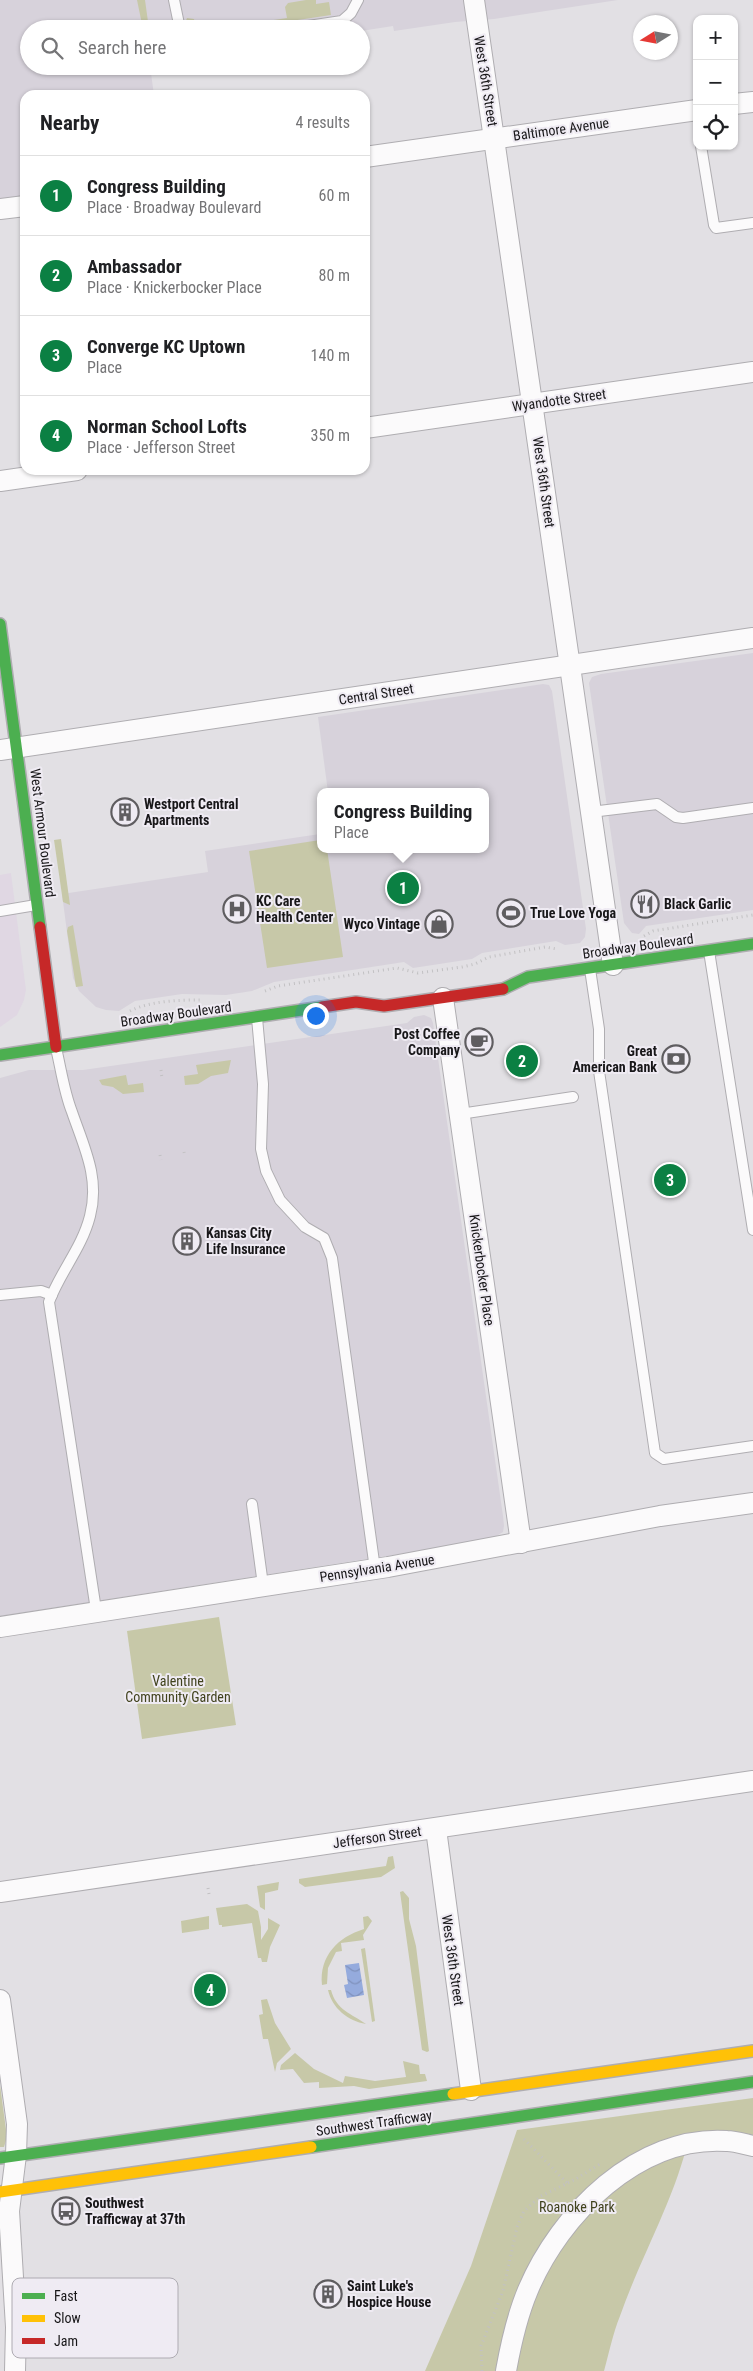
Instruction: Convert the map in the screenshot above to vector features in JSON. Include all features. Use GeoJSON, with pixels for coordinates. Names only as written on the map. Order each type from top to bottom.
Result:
{"type":"FeatureCollection","features":[{"type":"Feature","properties":{"kind":"main road","name":"West Armour Boulevard"},"geometry":{"type":"LineString","coordinates":[[0,624],[8,749],[37,905],[56,1047]]}},
{"type":"Feature","properties":{"kind":"main road","name":"Broadway Boulevard"},"geometry":{"type":"LineString","coordinates":[[0,1055],[356,1002],[384,1006],[443,998],[506,988],[528,977],[753,944]]}},
{"type":"Feature","properties":{"kind":"main road","name":"Broadway Boulevard"},"geometry":{"type":"LineString","coordinates":[[509,972],[528,977]]}},
{"type":"Feature","properties":{"kind":"main road","name":"Broadway Boulevard"},"geometry":{"type":"LineString","coordinates":[[356,1002],[369,993]]}},
{"type":"Feature","properties":{"kind":"main road","name":"Southwest Trafficway"},"geometry":{"type":"LineString","coordinates":[[8,2157],[753,2051]]}},
{"type":"Feature","properties":{"kind":"main road","name":"Southwest Trafficway"},"geometry":{"type":"LineString","coordinates":[[6,2191],[753,2082]]}},
{"type":"Feature","properties":{"kind":"street","name":"West 36th Street"},"geometry":{"type":"LineString","coordinates":[[474,0],[613,965]]}},
{"type":"Feature","properties":{"kind":"street"},"geometry":{"type":"LineString","coordinates":[[738,104],[753,102]]}},
{"type":"Feature","properties":{"kind":"street","name":"Baltimore Avenue"},"geometry":{"type":"LineString","coordinates":[[370,156],[693,114]]}},
{"type":"Feature","properties":{"kind":"street"},"geometry":{"type":"LineString","coordinates":[[0,209],[20,207]]}},
{"type":"Feature","properties":{"kind":"street","name":"Wyandotte Street"},"geometry":{"type":"LineString","coordinates":[[370,427],[753,372]]}},
{"type":"Feature","properties":{"kind":"street"},"geometry":{"type":"LineString","coordinates":[[0,481],[42,475]]}},
{"type":"Feature","properties":{"kind":"street","name":"Central Street"},"geometry":{"type":"LineString","coordinates":[[8,749],[753,638]]}},
{"type":"Feature","properties":{"kind":"street","name":"Knickerbocker Place"},"geometry":{"type":"LineString","coordinates":[[443,998],[521,1543]]}},
{"type":"Feature","properties":{"kind":"street","name":"Pennsylvania Avenue"},"geometry":{"type":"LineString","coordinates":[[0,1627],[96,1610],[375,1569],[660,1516],[753,1503]]}},
{"type":"Feature","properties":{"kind":"street","name":"Jefferson Street"},"geometry":{"type":"LineString","coordinates":[[0,1892],[753,1781]]}},
{"type":"Feature","properties":{"kind":"street","name":"West 36th Street"},"geometry":{"type":"LineString","coordinates":[[436,1829],[471,2090]]}},
{"type":"Feature","properties":{"kind":"street"},"geometry":{"type":"LineString","coordinates":[[0,2000],[4,2050],[17,2124],[8,2157],[6,2191],[13,2278]]}},
{"type":"Feature","properties":{"kind":"street"},"geometry":{"type":"LineString","coordinates":[[506,2371],[514,2331],[528,2290],[547,2254],[570,2222],[605,2186],[630,2167],[658,2153],[694,2143],[726,2141],[753,2146]]}},
{"type":"Feature","properties":{"kind":"street"},"geometry":{"type":"LineString","coordinates":[[15,2358],[15,2371]]}},
{"type":"Feature","properties":{"kind":"lane"},"geometry":{"type":"LineString","coordinates":[[174,0],[178,20]]}},
{"type":"Feature","properties":{"kind":"lane"},"geometry":{"type":"LineString","coordinates":[[349,0],[351,13]]}},
{"type":"Feature","properties":{"kind":"lane"},"geometry":{"type":"LineString","coordinates":[[343,20],[351,13],[358,0]]}},
{"type":"Feature","properties":{"kind":"lane"},"geometry":{"type":"LineString","coordinates":[[702,150],[716,228],[753,223]]}},
{"type":"Feature","properties":{"kind":"lane"},"geometry":{"type":"LineString","coordinates":[[591,812],[657,804],[676,817],[683,818],[753,808]]}},
{"type":"Feature","properties":{"kind":"lane"},"geometry":{"type":"LineString","coordinates":[[0,911],[37,905]]}},
{"type":"Feature","properties":{"kind":"lane"},"geometry":{"type":"LineString","coordinates":[[709,950],[753,1230]]}},
{"type":"Feature","properties":{"kind":"lane"},"geometry":{"type":"LineString","coordinates":[[589,968],[599,1029],[599,1071],[655,1453],[664,1459],[753,1446]]}},
{"type":"Feature","properties":{"kind":"lane"},"geometry":{"type":"LineString","coordinates":[[256,1017],[263,1084],[260,1150],[266,1172],[280,1200],[305,1227],[324,1238],[332,1258],[375,1569]]}},
{"type":"Feature","properties":{"kind":"lane"},"geometry":{"type":"LineString","coordinates":[[56,1047],[71,1110],[93,1175],[94,1195],[90,1217],[75,1255],[54,1286],[49,1302],[67,1426],[78,1477],[96,1610]]}},
{"type":"Feature","properties":{"kind":"lane"},"geometry":{"type":"LineString","coordinates":[[460,1114],[573,1098]]}},
{"type":"Feature","properties":{"kind":"lane"},"geometry":{"type":"LineString","coordinates":[[0,1295],[41,1291],[52,1295]]}},
{"type":"Feature","properties":{"kind":"lane"},"geometry":{"type":"LineString","coordinates":[[252,1504],[263,1585]]}},
{"type":"Feature","properties":{"kind":"path"},"geometry":{"type":"LineString","coordinates":[[638,939],[653,931],[753,916]]}},
{"type":"Feature","properties":{"kind":"path"},"geometry":{"type":"LineString","coordinates":[[161,1070],[162,1079]]}},
{"type":"Feature","properties":{"kind":"path"},"geometry":{"type":"LineString","coordinates":[[160,1155],[161,1160]]}},
{"type":"Feature","properties":{"kind":"path"},"geometry":{"type":"LineString","coordinates":[[208,1888],[209,1894]]}},
{"type":"Feature","properties":{"kind":"path"},"geometry":{"type":"LineString","coordinates":[[519,2134],[567,2183]]}},
{"type":"Feature","properties":{"kind":"shaded area"},"geometry":{"type":"Polygon","coordinates":[[[0,0],[618,0],[494,19],[455,22],[394,31],[393,26],[370,30],[370,20],[20,20],[20,75],[151,75],[153,90],[20,90],[20,199],[0,202],[0,0]]]}},
{"type":"Feature","properties":{"kind":"shaded area"},"geometry":{"type":"Polygon","coordinates":[[[753,653],[753,910],[646,926],[639,934],[632,933],[624,923],[589,683],[592,677],[601,674],[753,653]]]}},
{"type":"Feature","properties":{"kind":"shaded area"},"geometry":{"type":"Polygon","coordinates":[[[543,684],[549,685],[552,691],[586,929],[585,937],[580,943],[565,945],[556,941],[482,953],[472,959],[413,968],[404,962],[274,982],[252,991],[226,995],[182,994],[135,1001],[119,1011],[96,1007],[79,991],[73,978],[62,894],[208,872],[205,851],[317,834],[317,853],[489,853],[489,788],[327,788],[318,717],[543,684]]]}},
{"type":"Feature","properties":{"kind":"shaded area"},"geometry":{"type":"Polygon","coordinates":[[[11,873],[26,990],[24,1000],[17,1015],[0,1027],[0,875],[11,873]]]}},
{"type":"Feature","properties":{"kind":"shaded area"},"geometry":{"type":"Polygon","coordinates":[[[424,1015],[431,1018],[433,1023],[503,1516],[503,1532],[490,1540],[0,1616],[0,1078],[29,1070],[83,1070],[407,1023],[414,1017],[424,1015]]]}},
{"type":"Feature","properties":{"kind":"green space"},"geometry":{"type":"Polygon","coordinates":[[[137,0],[145,0],[148,20],[141,20],[137,0]]]}},
{"type":"Feature","properties":{"kind":"green space"},"geometry":{"type":"Polygon","coordinates":[[[306,0],[316,0],[316,4],[329,2],[331,15],[298,20],[274,20],[287,18],[285,7],[288,3],[306,0]]]}},
{"type":"Feature","properties":{"kind":"green space"},"geometry":{"type":"Polygon","coordinates":[[[61,839],[70,905],[63,902],[54,840],[61,839]]]}},
{"type":"Feature","properties":{"kind":"green space"},"geometry":{"type":"Polygon","coordinates":[[[317,840],[317,853],[328,853],[343,957],[267,968],[249,851],[317,840]]]}},
{"type":"Feature","properties":{"kind":"green space"},"geometry":{"type":"Polygon","coordinates":[[[73,925],[83,986],[76,987],[67,931],[68,927],[73,925]]]}},
{"type":"Feature","properties":{"kind":"green space"},"geometry":{"type":"Polygon","coordinates":[[[231,1060],[228,1073],[211,1076],[198,1084],[185,1085],[184,1076],[198,1074],[196,1065],[231,1060]]]}},
{"type":"Feature","properties":{"kind":"green space"},"geometry":{"type":"Polygon","coordinates":[[[126,1075],[128,1085],[143,1083],[144,1092],[123,1094],[113,1087],[102,1085],[99,1080],[126,1075]]]}},
{"type":"Feature","properties":{"kind":"green space","name":"Valentine Community Garden"},"geometry":{"type":"Polygon","coordinates":[[[219,1617],[236,1725],[142,1739],[127,1631],[219,1617]]]}},
{"type":"Feature","properties":{"kind":"green space"},"geometry":{"type":"Polygon","coordinates":[[[393,1856],[395,1868],[381,1877],[305,1887],[299,1883],[299,1879],[386,1866],[388,1857],[393,1856]]]}},
{"type":"Feature","properties":{"kind":"green space"},"geometry":{"type":"Polygon","coordinates":[[[279,1882],[278,1890],[265,1893],[265,1910],[260,1907],[257,1886],[279,1882]]]}},
{"type":"Feature","properties":{"kind":"green space"},"geometry":{"type":"Polygon","coordinates":[[[403,1891],[409,1898],[409,1919],[416,1946],[429,2051],[427,2052],[422,2050],[400,1892],[403,1891]]]}},
{"type":"Feature","properties":{"kind":"green space"},"geometry":{"type":"Polygon","coordinates":[[[247,1904],[258,1911],[261,1940],[268,1929],[268,1918],[280,1925],[270,1947],[267,1962],[262,1962],[261,1958],[258,1958],[252,1923],[222,1927],[222,1925],[219,1925],[216,1908],[247,1904]]]}},
{"type":"Feature","properties":{"kind":"green space"},"geometry":{"type":"Polygon","coordinates":[[[209,1916],[209,1929],[182,1933],[181,1921],[209,1916]]]}},
{"type":"Feature","properties":{"kind":"green space"},"geometry":{"type":"Polygon","coordinates":[[[368,1916],[372,1921],[363,1935],[364,1940],[341,1943],[342,1951],[336,1952],[328,1968],[327,1984],[322,1985],[324,1965],[332,1949],[346,1937],[364,1929],[363,1917],[368,1916]]]}},
{"type":"Feature","properties":{"kind":"green space"},"geometry":{"type":"Polygon","coordinates":[[[365,1948],[375,2021],[372,2022],[361,1949],[365,1948]]]}},
{"type":"Feature","properties":{"kind":"green space"},"geometry":{"type":"Polygon","coordinates":[[[328,1990],[331,1990],[333,1997],[341,2007],[366,2024],[353,2020],[342,2013],[333,2002],[328,1990]]]}},
{"type":"Feature","properties":{"kind":"green space"},"geometry":{"type":"Polygon","coordinates":[[[267,1999],[275,2023],[291,2049],[277,2063],[275,2072],[268,2039],[263,2039],[259,2015],[263,2014],[261,2000],[267,1999]]]}},
{"type":"Feature","properties":{"kind":"green space"},"geometry":{"type":"Polygon","coordinates":[[[295,2053],[314,2069],[343,2083],[345,2076],[375,2081],[406,2077],[403,2061],[419,2065],[420,2074],[425,2074],[427,2081],[369,2089],[354,2086],[319,2088],[319,2082],[304,2083],[293,2069],[280,2070],[281,2065],[295,2053]]]}},
{"type":"Feature","properties":{"kind":"green space"},"geometry":{"type":"Polygon","coordinates":[[[0,2085],[7,2137],[4,2147],[0,2147],[0,2085]]]}},
{"type":"Feature","properties":{"kind":"green space","name":"Roanoke Park"},"geometry":{"type":"Polygon","coordinates":[[[753,2098],[753,2138],[689,2137],[667,2205],[628,2294],[613,2336],[604,2371],[425,2371],[471,2266],[517,2130],[753,2098]]]}},
{"type":"Feature","properties":{"kind":"water"},"geometry":{"type":"Polygon","coordinates":[[[359,1963],[364,1995],[347,1998],[344,1985],[348,1984],[345,1965],[359,1963]]]}},
{"type":"Feature","properties":{"kind":"traffic: fast"},"geometry":{"type":"LineString","coordinates":[[0,624],[40,927]]}},
{"type":"Feature","properties":{"kind":"traffic: fast"},"geometry":{"type":"LineString","coordinates":[[503,989],[528,977],[753,944]]}},
{"type":"Feature","properties":{"kind":"traffic: fast"},"geometry":{"type":"LineString","coordinates":[[0,1055],[322,1007]]}},
{"type":"Feature","properties":{"kind":"traffic: fast"},"geometry":{"type":"LineString","coordinates":[[311,2147],[753,2082]]}},
{"type":"Feature","properties":{"kind":"traffic: fast"},"geometry":{"type":"LineString","coordinates":[[0,2158],[453,2094]]}},
{"type":"Feature","properties":{"kind":"traffic: slow"},"geometry":{"type":"LineString","coordinates":[[453,2094],[753,2051]]}},
{"type":"Feature","properties":{"kind":"traffic: slow"},"geometry":{"type":"LineString","coordinates":[[0,2192],[311,2147]]}},
{"type":"Feature","properties":{"kind":"traffic: jam"},"geometry":{"type":"LineString","coordinates":[[40,927],[56,1047]]}},
{"type":"Feature","properties":{"kind":"traffic: jam"},"geometry":{"type":"LineString","coordinates":[[322,1007],[356,1002],[384,1006],[503,989]]}},
{"type":"Feature","properties":{"kind":"place","name":"Westport Central Apartments"},"geometry":{"type":"Point","coordinates":[125,812]}},
{"type":"Feature","properties":{"kind":"place","name":"Congress Building"},"geometry":{"type":"Point","coordinates":[403,888]}},
{"type":"Feature","properties":{"kind":"place","name":"Black Garlic"},"geometry":{"type":"Point","coordinates":[645,904]}},
{"type":"Feature","properties":{"kind":"place","name":"KC Care Health Center"},"geometry":{"type":"Point","coordinates":[237,909]}},
{"type":"Feature","properties":{"kind":"place","name":"True Love Yoga"},"geometry":{"type":"Point","coordinates":[511,913]}},
{"type":"Feature","properties":{"kind":"place","name":"Wyco Vintage"},"geometry":{"type":"Point","coordinates":[439,924]}},
{"type":"Feature","properties":{"kind":"place","name":"Post Coffee Company"},"geometry":{"type":"Point","coordinates":[479,1042]}},
{"type":"Feature","properties":{"kind":"place","name":"Great American Bank"},"geometry":{"type":"Point","coordinates":[676,1059]}},
{"type":"Feature","properties":{"kind":"place","name":"Ambassador"},"geometry":{"type":"Point","coordinates":[522,1061]}},
{"type":"Feature","properties":{"kind":"place","name":"Converge KC Uptown"},"geometry":{"type":"Point","coordinates":[670,1180]}},
{"type":"Feature","properties":{"kind":"place","name":"Kansas City Life Insurance"},"geometry":{"type":"Point","coordinates":[187,1241]}},
{"type":"Feature","properties":{"kind":"place","name":"Norman School Lofts"},"geometry":{"type":"Point","coordinates":[210,1990]}},
{"type":"Feature","properties":{"kind":"place","name":"Southwest Trafficway at 37th"},"geometry":{"type":"Point","coordinates":[66,2211]}},
{"type":"Feature","properties":{"kind":"place","name":"Saint Luke's Hospice House"},"geometry":{"type":"Point","coordinates":[328,2294]}}]}
